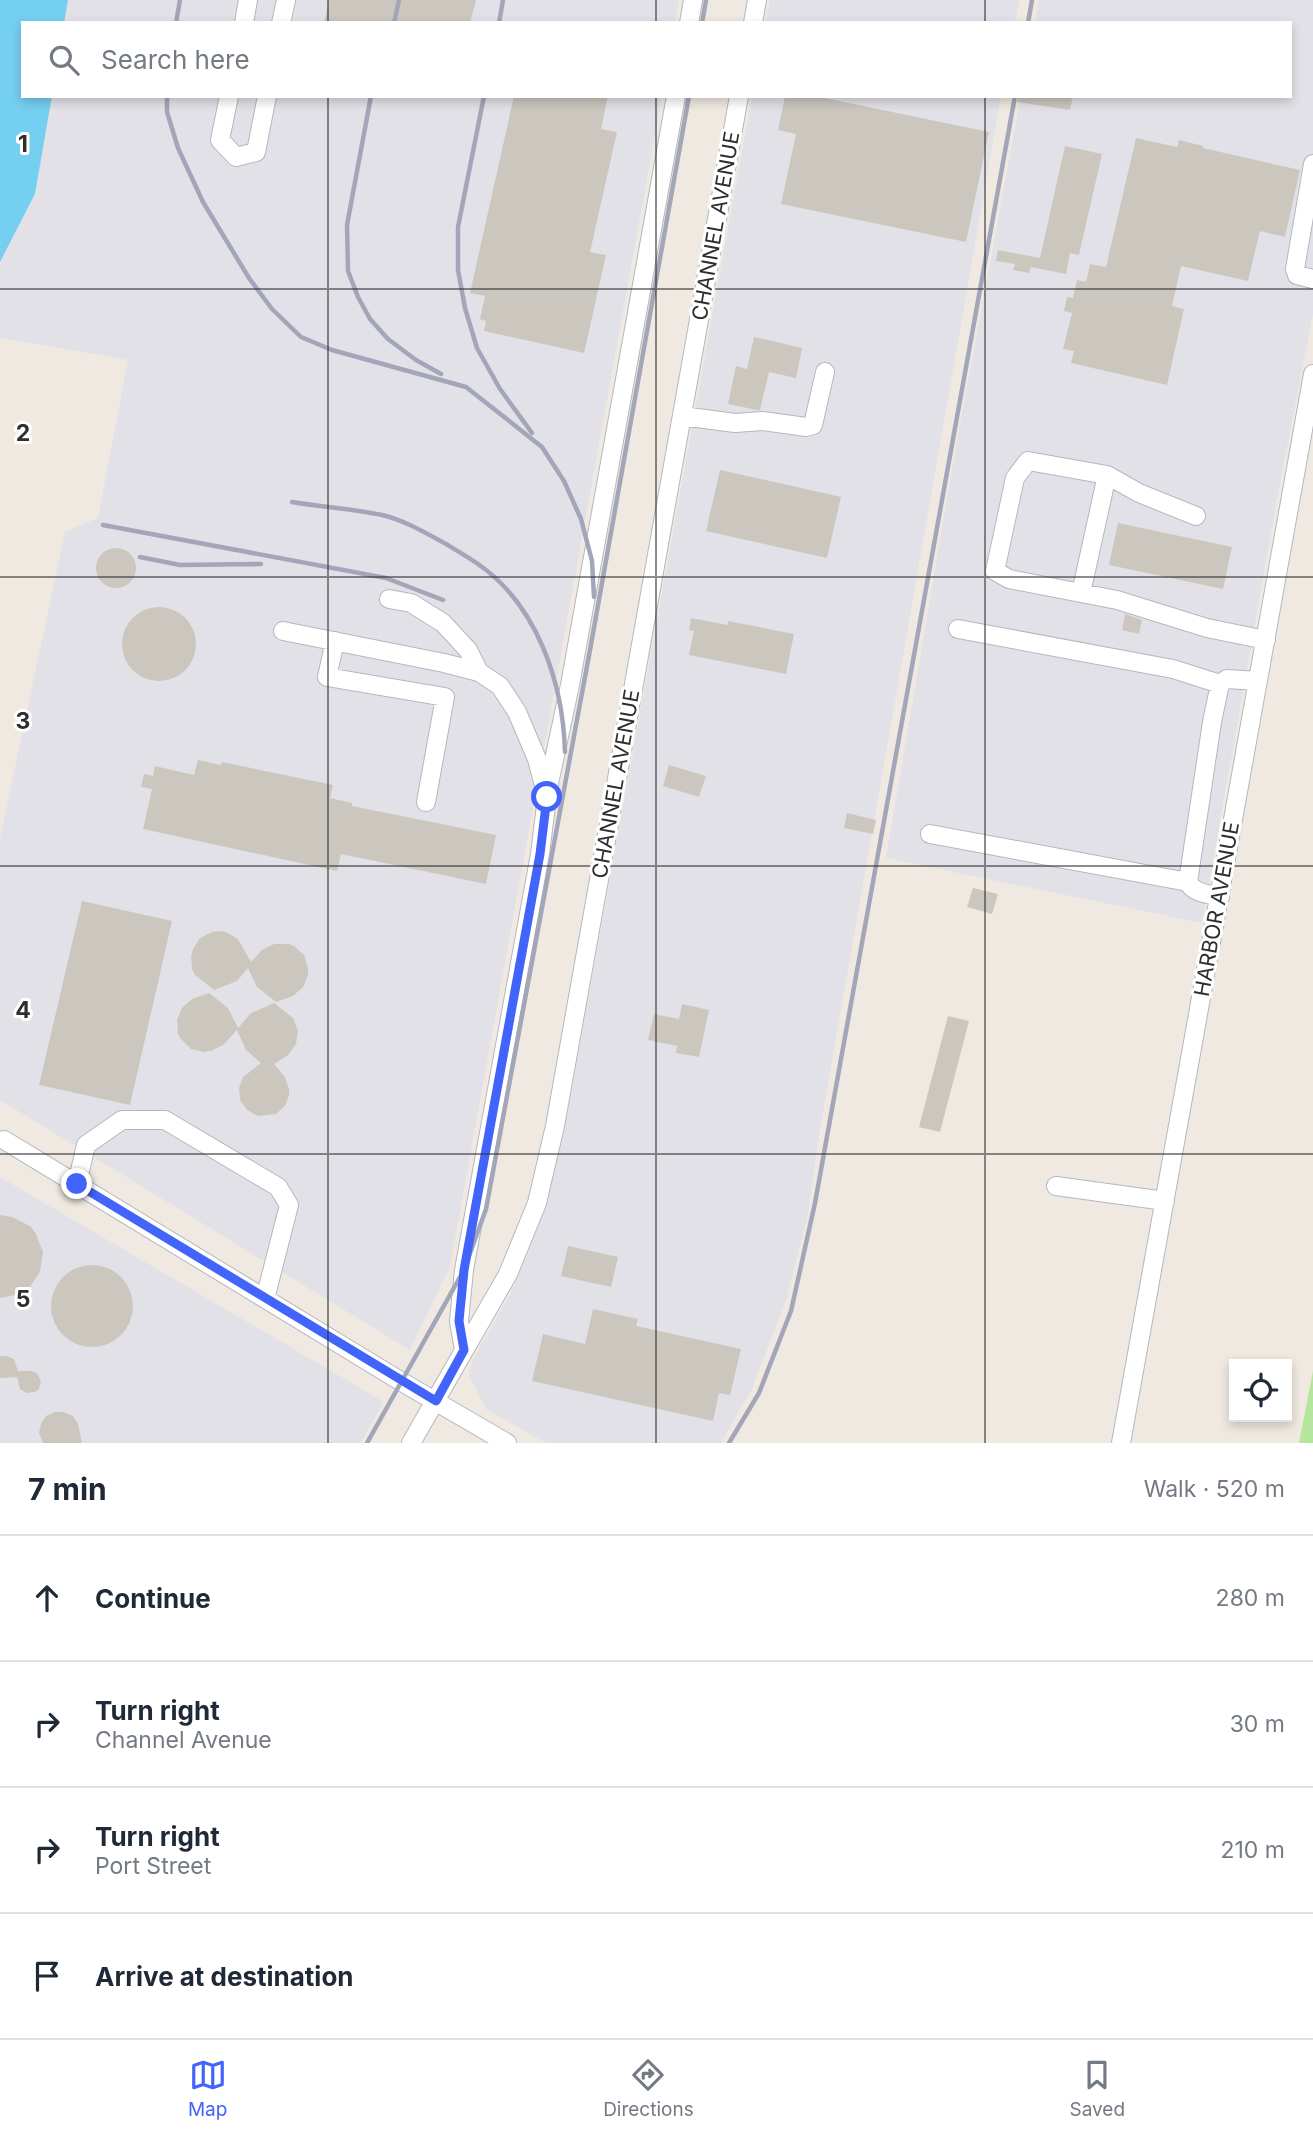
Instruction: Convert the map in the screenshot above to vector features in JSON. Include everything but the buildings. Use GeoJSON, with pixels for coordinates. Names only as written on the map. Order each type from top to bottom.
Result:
{"type":"FeatureCollection","features":[{"type":"Feature","properties":{"kind":"street"},"geometry":{"type":"LineString","coordinates":[[244,21],[248,0]]}},
{"type":"Feature","properties":{"kind":"street"},"geometry":{"type":"LineString","coordinates":[[281,21],[286,0]]}},
{"type":"Feature","properties":{"kind":"street"},"geometry":{"type":"LineString","coordinates":[[689,21],[693,0]]}},
{"type":"Feature","properties":{"kind":"street"},"geometry":{"type":"LineString","coordinates":[[753,21],[757,0]]}},
{"type":"Feature","properties":{"kind":"street"},"geometry":{"type":"LineString","coordinates":[[229,98],[220,141],[236,157],[256,152],[267,98]]}},
{"type":"Feature","properties":{"kind":"street"},"geometry":{"type":"LineString","coordinates":[[464,1350],[459,1321],[464,1270],[540,854],[549,776],[570,685],[676,98]]}},
{"type":"Feature","properties":{"kind":"street","name":"CHANNEL AVENUE"},"geometry":{"type":"LineString","coordinates":[[411,1443],[508,1274],[537,1203],[549,1152],[740,98]]}},
{"type":"Feature","properties":{"kind":"street"},"geometry":{"type":"LineString","coordinates":[[1313,164],[1295,269],[1297,275],[1313,278]]}},
{"type":"Feature","properties":{"kind":"street"},"geometry":{"type":"LineString","coordinates":[[682,416],[735,423],[762,421],[806,427],[813,425],[825,372]]}},
{"type":"Feature","properties":{"kind":"street","name":"HARBOR AVENUE"},"geometry":{"type":"LineString","coordinates":[[1121,1443],[1313,374]]}},
{"type":"Feature","properties":{"kind":"street"},"geometry":{"type":"LineString","coordinates":[[1196,516],[1139,494],[1107,475],[1028,461],[1015,478],[995,571],[1009,579],[1117,600],[1207,628],[1265,640]]}},
{"type":"Feature","properties":{"kind":"street"},"geometry":{"type":"LineString","coordinates":[[1081,593],[1107,475]]}},
{"type":"Feature","properties":{"kind":"street"},"geometry":{"type":"LineString","coordinates":[[389,599],[411,603],[443,623],[468,650],[479,672]]}},
{"type":"Feature","properties":{"kind":"street"},"geometry":{"type":"LineString","coordinates":[[958,629],[1173,669],[1220,684]]}},
{"type":"Feature","properties":{"kind":"street"},"geometry":{"type":"LineString","coordinates":[[283,631],[479,672],[500,686],[517,712],[537,758],[547,797]]}},
{"type":"Feature","properties":{"kind":"street"},"geometry":{"type":"LineString","coordinates":[[335,641],[327,677],[446,698],[426,802]]}},
{"type":"Feature","properties":{"kind":"street"},"geometry":{"type":"LineString","coordinates":[[1220,897],[1195,891],[1188,882],[1212,722],[1220,684],[1227,679],[1258,681]]}},
{"type":"Feature","properties":{"kind":"street"},"geometry":{"type":"LineString","coordinates":[[930,834],[1188,882]]}},
{"type":"Feature","properties":{"kind":"street"},"geometry":{"type":"LineString","coordinates":[[77,1184],[86,1145],[122,1120],[166,1119],[278,1187],[289,1205],[265,1298]]}},
{"type":"Feature","properties":{"kind":"street"},"geometry":{"type":"LineString","coordinates":[[4,1140],[507,1443]]}},
{"type":"Feature","properties":{"kind":"street"},"geometry":{"type":"LineString","coordinates":[[1056,1186],[1165,1201]]}},
{"type":"Feature","properties":{"kind":"shaded area"},"geometry":{"type":"Polygon","coordinates":[[[68,0],[679,0],[675,21],[64,21],[68,0]]]}},
{"type":"Feature","properties":{"kind":"shaded area"},"geometry":{"type":"Polygon","coordinates":[[[770,0],[1020,0],[1015,21],[765,21],[770,0]]]}},
{"type":"Feature","properties":{"kind":"shaded area"},"geometry":{"type":"Polygon","coordinates":[[[1039,0],[1313,0],[1313,314],[1279,488],[1202,923],[886,858],[959,429],[1021,98],[1292,98],[1292,21],[1035,21],[1039,0]]]}},
{"type":"Feature","properties":{"kind":"shaded area"},"geometry":{"type":"Polygon","coordinates":[[[52,98],[662,98],[450,1266],[410,1350],[0,1100],[0,838],[65,532],[98,518],[128,360],[0,338],[0,262],[35,194],[52,98]]]}},
{"type":"Feature","properties":{"kind":"shaded area"},"geometry":{"type":"Polygon","coordinates":[[[752,98],[1001,98],[818,1141],[808,1215],[787,1297],[752,1389],[721,1443],[546,1443],[486,1409],[469,1375],[473,1359],[510,1295],[528,1253],[548,1197],[571,1095],[752,98]]]}},
{"type":"Feature","properties":{"kind":"shaded area"},"geometry":{"type":"Polygon","coordinates":[[[0,1177],[384,1402],[360,1443],[0,1443],[0,1177]]]}},
{"type":"Feature","properties":{"kind":"green space"},"geometry":{"type":"Polygon","coordinates":[[[1313,1371],[1313,1443],[1299,1443],[1313,1371]]]}},
{"type":"Feature","properties":{"kind":"water"},"geometry":{"type":"Polygon","coordinates":[[[0,0],[68,0],[64,21],[21,21],[21,98],[52,98],[35,194],[0,262],[0,0]]]}},
{"type":"Feature","properties":{"kind":"railway"},"geometry":{"type":"LineString","coordinates":[[176,21],[180,0]]}},
{"type":"Feature","properties":{"kind":"railway"},"geometry":{"type":"LineString","coordinates":[[394,21],[399,0]]}},
{"type":"Feature","properties":{"kind":"railway"},"geometry":{"type":"LineString","coordinates":[[499,21],[503,0]]}},
{"type":"Feature","properties":{"kind":"railway"},"geometry":{"type":"LineString","coordinates":[[702,21],[706,0]]}},
{"type":"Feature","properties":{"kind":"railway"},"geometry":{"type":"LineString","coordinates":[[1028,21],[1032,0]]}},
{"type":"Feature","properties":{"kind":"railway"},"geometry":{"type":"LineString","coordinates":[[167,98],[167,112],[178,148],[203,202],[249,278],[272,309],[301,337],[332,350],[466,387],[542,447],[564,481],[581,519],[592,561],[594,597]]}},
{"type":"Feature","properties":{"kind":"railway"},"geometry":{"type":"LineString","coordinates":[[371,98],[347,225],[348,271],[370,319],[388,339],[441,374]]}},
{"type":"Feature","properties":{"kind":"railway"},"geometry":{"type":"LineString","coordinates":[[484,98],[458,227],[458,270],[465,308],[477,348],[500,389],[532,433]]}},
{"type":"Feature","properties":{"kind":"railway"},"geometry":{"type":"LineString","coordinates":[[367,1443],[464,1270],[486,1209],[689,98]]}},
{"type":"Feature","properties":{"kind":"railway"},"geometry":{"type":"LineString","coordinates":[[729,1443],[759,1393],[791,1311],[815,1203],[1015,98]]}},
{"type":"Feature","properties":{"kind":"railway"},"geometry":{"type":"LineString","coordinates":[[292,502],[371,513],[398,520],[458,551],[499,581],[531,623],[543,647],[559,699],[565,752]]}},
{"type":"Feature","properties":{"kind":"railway"},"geometry":{"type":"LineString","coordinates":[[103,525],[386,578],[443,600]]}},
{"type":"Feature","properties":{"kind":"railway"},"geometry":{"type":"LineString","coordinates":[[140,557],[180,565],[261,564]]}},
{"type":"Feature","properties":{"kind":"route"},"geometry":{"type":"LineString","coordinates":[[77,1184],[436,1401],[464,1350],[459,1321],[464,1270],[540,854],[547,797]]}}]}
